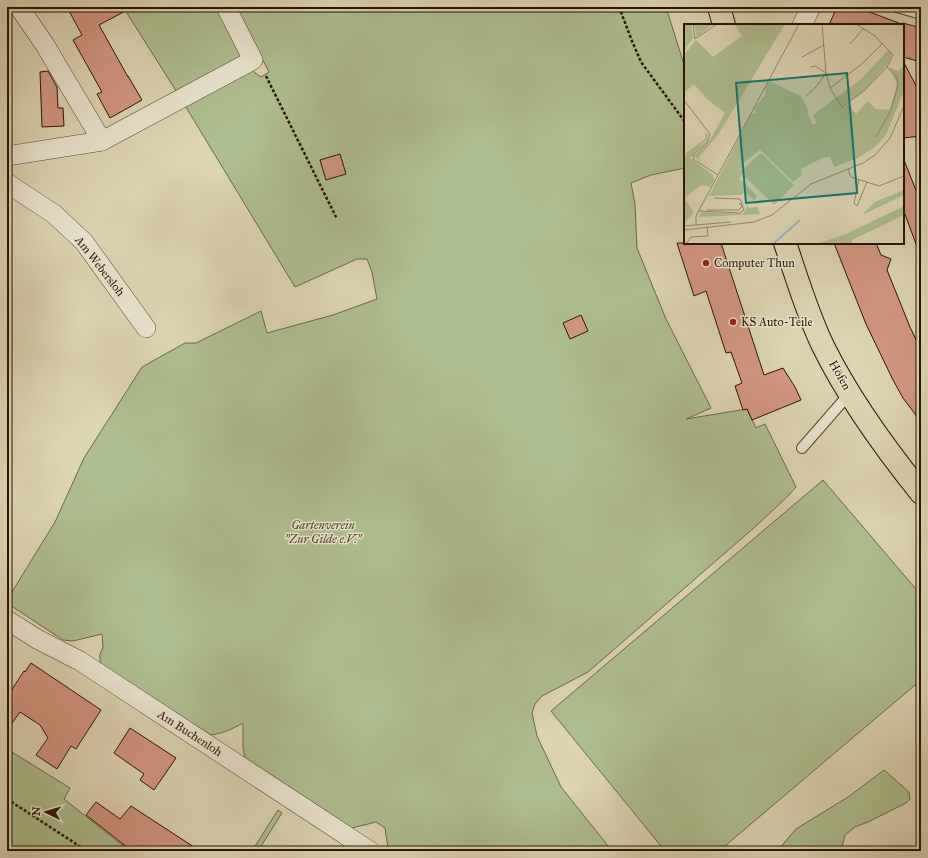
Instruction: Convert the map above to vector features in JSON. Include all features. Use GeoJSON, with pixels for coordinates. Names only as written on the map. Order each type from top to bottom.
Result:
{"type":"FeatureCollection","features":[{"type":"Feature","properties":{"kind":"main road"},"geometry":{"type":"LineString","coordinates":[[719,7],[724,24]]}},
{"type":"Feature","properties":{"kind":"main road","name":"Höfen"},"geometry":{"type":"LineString","coordinates":[[785,244],[812,320],[823,346],[870,426],[921,493]]}},
{"type":"Feature","properties":{"kind":"street"},"geometry":{"type":"LineString","coordinates":[[19,7],[45,45],[102,141]]}},
{"type":"Feature","properties":{"kind":"street"},"geometry":{"type":"LineString","coordinates":[[7,156],[102,141],[254,60],[226,7]]}},
{"type":"Feature","properties":{"kind":"street"},"geometry":{"type":"LineString","coordinates":[[802,24],[811,7]]}},
{"type":"Feature","properties":{"kind":"street","name":"Am Webersloh"},"geometry":{"type":"LineString","coordinates":[[7,183],[54,214],[84,242],[146,328]]}},
{"type":"Feature","properties":{"kind":"street","name":"Am Buchenloh"},"geometry":{"type":"LineString","coordinates":[[7,620],[37,639],[80,661],[370,851]]}},
{"type":"Feature","properties":{"kind":"lane"},"geometry":{"type":"LineString","coordinates":[[897,7],[921,14]]}},
{"type":"Feature","properties":{"kind":"lane"},"geometry":{"type":"LineString","coordinates":[[802,448],[850,393]]}},
{"type":"Feature","properties":{"kind":"path"},"geometry":{"type":"LineString","coordinates":[[619,7],[641,62],[684,121]]}},
{"type":"Feature","properties":{"kind":"path"},"geometry":{"type":"LineString","coordinates":[[254,60],[265,74],[337,219]]}},
{"type":"Feature","properties":{"kind":"path"},"geometry":{"type":"LineString","coordinates":[[7,799],[87,851]]}},
{"type":"Feature","properties":{"kind":"green space","name":"Gartenverein \"Zur Gilde e.V.\""},"geometry":{"type":"Polygon","coordinates":[[[123,7],[218,7],[236,43],[255,73],[261,77],[269,72],[236,8],[237,7],[666,7],[684,65],[684,168],[651,175],[631,183],[635,204],[637,248],[666,319],[711,408],[686,419],[747,409],[756,428],[765,424],[796,487],[756,526],[588,672],[542,696],[535,704],[532,713],[537,736],[561,787],[609,847],[619,851],[393,851],[388,848],[385,828],[376,822],[352,828],[245,758],[243,749],[243,723],[220,733],[211,735],[101,666],[100,654],[103,647],[102,634],[73,641],[63,640],[7,603],[7,600],[55,522],[84,458],[142,367],[185,343],[196,343],[261,311],[267,333],[333,315],[377,299],[372,272],[367,259],[357,259],[295,287],[178,94],[123,7]]]}},
{"type":"Feature","properties":{"kind":"green space"},"geometry":{"type":"Polygon","coordinates":[[[823,480],[921,595],[921,680],[719,851],[665,851],[551,711],[823,480]]]}},
{"type":"Feature","properties":{"kind":"green space"},"geometry":{"type":"Polygon","coordinates":[[[7,749],[70,788],[64,799],[132,851],[7,851],[7,749]]]}},
{"type":"Feature","properties":{"kind":"green space"},"geometry":{"type":"Polygon","coordinates":[[[884,770],[909,792],[910,799],[906,803],[855,827],[845,835],[841,851],[777,851],[796,829],[848,797],[884,770]]]}},
{"type":"Feature","properties":{"kind":"green space"},"geometry":{"type":"Polygon","coordinates":[[[278,810],[282,813],[258,851],[252,851],[278,810]]]}},
{"type":"Feature","properties":{"kind":"building"},"geometry":{"type":"Polygon","coordinates":[[[67,7],[133,7],[99,25],[142,100],[110,118],[97,94],[102,92],[73,40],[82,35],[67,7]]]}},
{"type":"Feature","properties":{"kind":"building"},"geometry":{"type":"Polygon","coordinates":[[[837,7],[856,7],[899,23],[899,24],[829,24],[837,7]]]}},
{"type":"Feature","properties":{"kind":"building"},"geometry":{"type":"Polygon","coordinates":[[[903,24],[921,28],[921,62],[904,57],[903,24]]]}},
{"type":"Feature","properties":{"kind":"building"},"geometry":{"type":"Polygon","coordinates":[[[904,63],[921,95],[921,136],[904,138],[904,63]]]}},
{"type":"Feature","properties":{"kind":"building"},"geometry":{"type":"Polygon","coordinates":[[[48,71],[57,87],[58,108],[63,108],[64,126],[42,127],[40,72],[48,71]]]}},
{"type":"Feature","properties":{"kind":"building"},"geometry":{"type":"Polygon","coordinates":[[[340,154],[346,174],[326,180],[320,160],[340,154]]]}},
{"type":"Feature","properties":{"kind":"building"},"geometry":{"type":"Polygon","coordinates":[[[904,160],[921,203],[921,252],[919,252],[904,212],[904,160]]]}},
{"type":"Feature","properties":{"kind":"building"},"geometry":{"type":"Polygon","coordinates":[[[677,243],[721,244],[764,375],[783,368],[801,400],[752,420],[747,409],[743,410],[735,386],[742,383],[731,352],[726,353],[706,291],[694,296],[677,243]]]}},
{"type":"Feature","properties":{"kind":"building"},"geometry":{"type":"Polygon","coordinates":[[[834,244],[876,244],[881,255],[891,259],[887,270],[921,350],[921,422],[903,398],[866,324],[834,244]]]}},
{"type":"Feature","properties":{"kind":"building"},"geometry":{"type":"Polygon","coordinates":[[[581,315],[588,331],[570,339],[563,323],[581,315]]]}},
{"type":"Feature","properties":{"kind":"building"},"geometry":{"type":"Polygon","coordinates":[[[31,663],[101,710],[76,749],[71,746],[57,769],[36,755],[48,738],[40,725],[20,712],[7,730],[7,697],[31,663]]]}},
{"type":"Feature","properties":{"kind":"building"},"geometry":{"type":"Polygon","coordinates":[[[130,728],[176,758],[154,790],[140,780],[144,774],[114,753],[130,728]]]}},
{"type":"Feature","properties":{"kind":"building"},"geometry":{"type":"Polygon","coordinates":[[[96,802],[120,819],[131,806],[200,851],[132,851],[86,815],[96,802]]]}},
{"type":"Feature","properties":{"kind":"place","name":"Computer Thun"},"geometry":{"type":"Point","coordinates":[706,263]}},
{"type":"Feature","properties":{"kind":"place","name":"KS Auto-Teile"},"geometry":{"type":"Point","coordinates":[733,322]}}]}
